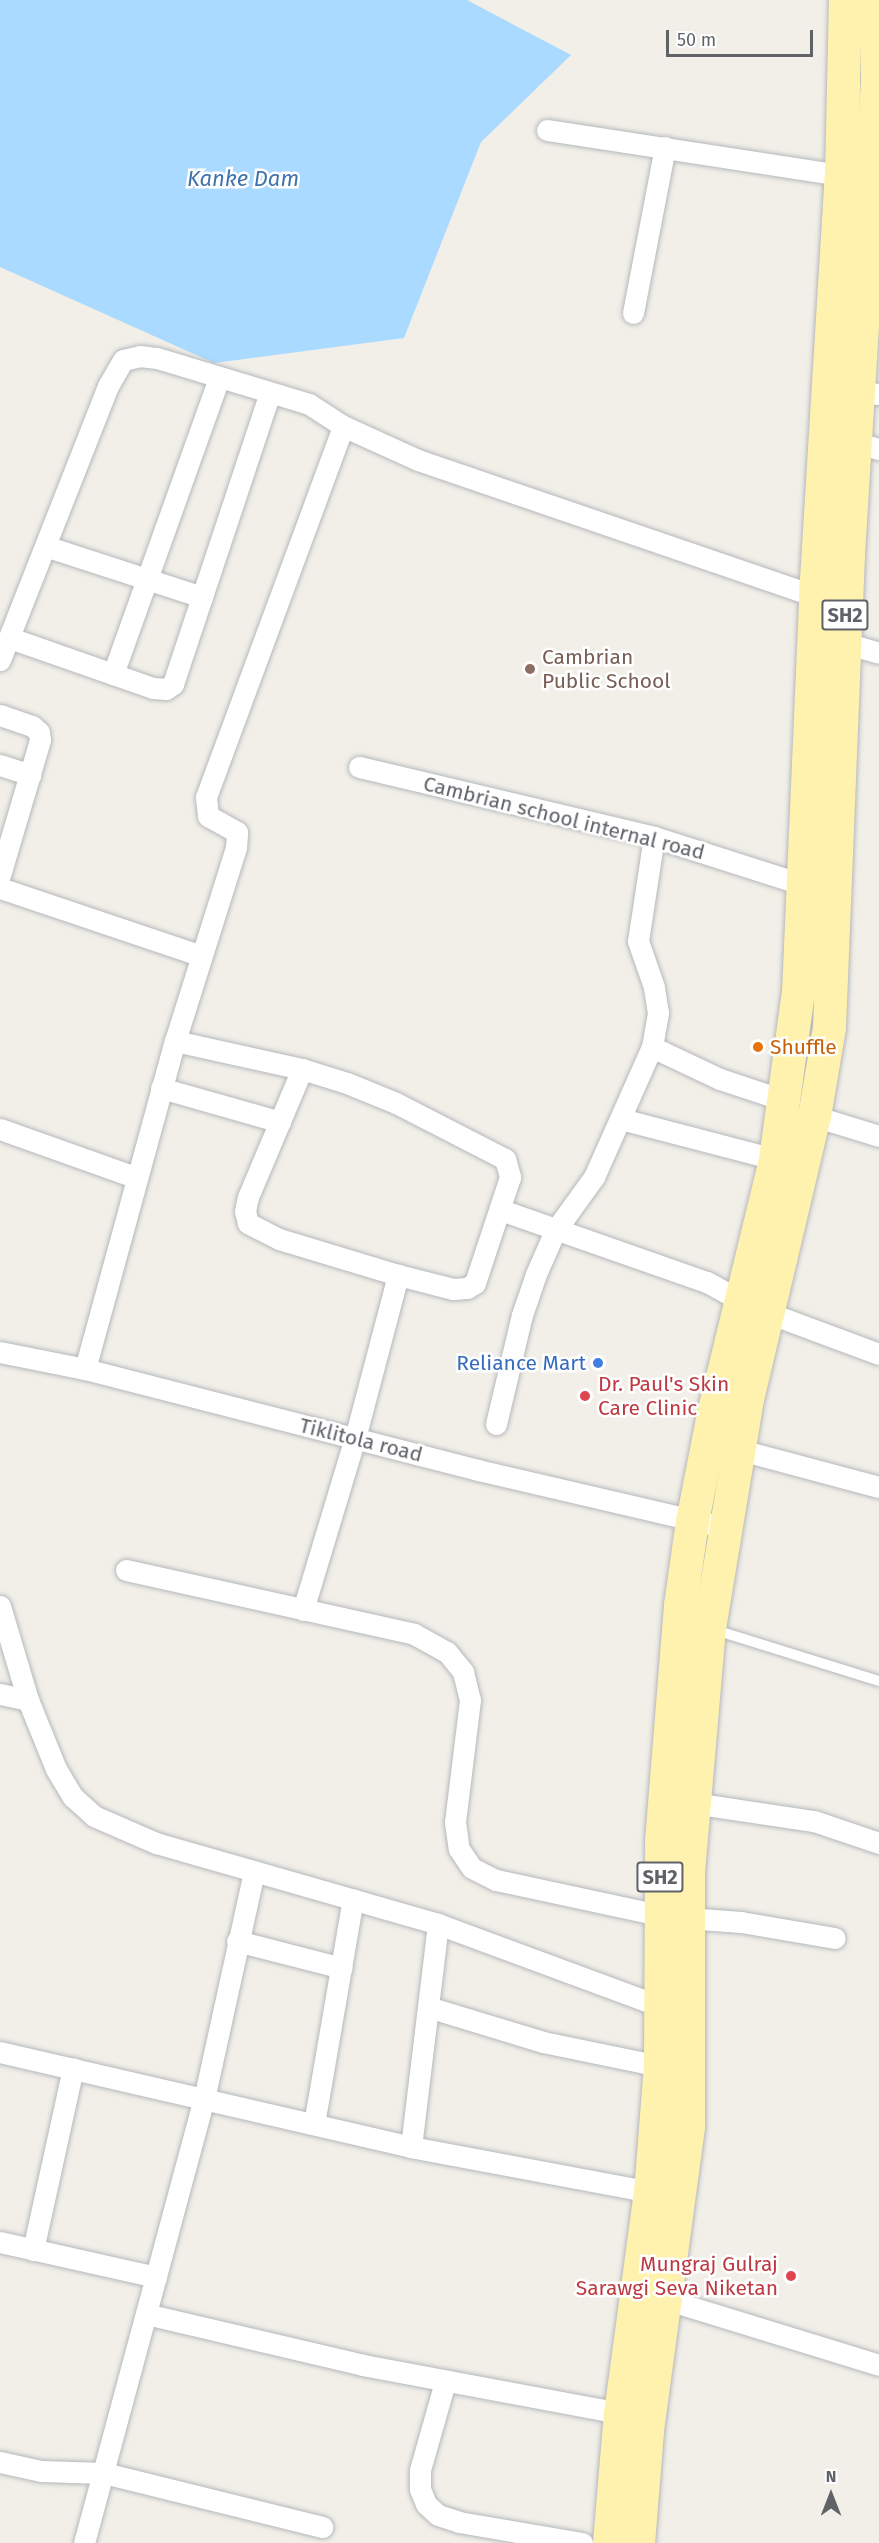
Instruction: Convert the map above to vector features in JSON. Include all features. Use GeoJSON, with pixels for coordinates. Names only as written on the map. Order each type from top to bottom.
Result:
{"type":"FeatureCollection","features":[{"type":"Feature","properties":{"kind":"main road","name":"SH2"},"geometry":{"type":"LineString","coordinates":[[638,2543],[647,2430],[681,2197],[689,2092],[673,1916],[669,1740],[692,1521],[754,1306],[800,1108],[798,992],[801,884],[815,596],[841,176],[845,0]]}},
{"type":"Feature","properties":{"kind":"main road","name":"SH2"},"geometry":{"type":"LineString","coordinates":[[609,2543],[620,2413],[650,2192],[660,2066],[660,2006],[693,1803],[709,1628],[737,1449],[754,1306],[776,1159],[800,1108],[829,1027],[844,643],[867,446],[878,78],[878,0]]}},
{"type":"Feature","properties":{"kind":"street"},"geometry":{"type":"LineString","coordinates":[[547,130],[841,176]]}},
{"type":"Feature","properties":{"kind":"street"},"geometry":{"type":"LineString","coordinates":[[633,313],[665,147]]}},
{"type":"Feature","properties":{"kind":"street"},"geometry":{"type":"LineString","coordinates":[[0,660],[48,546],[108,386],[123,360],[140,356],[157,358],[268,394],[309,404],[343,426],[490,487],[815,596]]}},
{"type":"Feature","properties":{"kind":"street"},"geometry":{"type":"LineString","coordinates":[[113,674],[219,378]]}},
{"type":"Feature","properties":{"kind":"street"},"geometry":{"type":"LineString","coordinates":[[10,638],[153,688],[166,689],[173,684],[268,394]]}},
{"type":"Feature","properties":{"kind":"street"},"geometry":{"type":"LineString","coordinates":[[85,1369],[135,1177],[200,955],[238,839],[231,827],[208,816],[206,797],[343,426]]}},
{"type":"Feature","properties":{"kind":"street"},"geometry":{"type":"LineString","coordinates":[[48,546],[202,597]]}},
{"type":"Feature","properties":{"kind":"street"},"geometry":{"type":"LineString","coordinates":[[844,643],[879,653]]}},
{"type":"Feature","properties":{"kind":"street"},"geometry":{"type":"LineString","coordinates":[[0,715],[39,732],[30,775],[0,874]]}},
{"type":"Feature","properties":{"kind":"street"},"geometry":{"type":"LineString","coordinates":[[0,765],[30,775]]}},
{"type":"Feature","properties":{"kind":"street","name":"Cambrian school internal road"},"geometry":{"type":"LineString","coordinates":[[359,767],[654,837],[801,884]]}},
{"type":"Feature","properties":{"kind":"street"},"geometry":{"type":"LineString","coordinates":[[496,1424],[522,1315],[555,1231],[594,1177],[652,1047],[658,1013],[654,987],[642,963],[638,941],[654,837]]}},
{"type":"Feature","properties":{"kind":"street"},"geometry":{"type":"LineString","coordinates":[[0,888],[200,955]]}},
{"type":"Feature","properties":{"kind":"street"},"geometry":{"type":"LineString","coordinates":[[175,1041],[302,1070],[396,1102],[505,1159],[510,1177],[476,1283],[467,1288],[453,1288],[398,1275],[279,1239],[257,1231],[249,1223],[245,1211],[249,1197],[302,1070]]}},
{"type":"Feature","properties":{"kind":"street"},"geometry":{"type":"LineString","coordinates":[[652,1047],[720,1078],[879,1136]]}},
{"type":"Feature","properties":{"kind":"street"},"geometry":{"type":"LineString","coordinates":[[161,1088],[280,1122]]}},
{"type":"Feature","properties":{"kind":"street"},"geometry":{"type":"LineString","coordinates":[[621,1119],[776,1159]]}},
{"type":"Feature","properties":{"kind":"street"},"geometry":{"type":"LineString","coordinates":[[0,1129],[135,1177]]}},
{"type":"Feature","properties":{"kind":"street"},"geometry":{"type":"LineString","coordinates":[[501,1210],[555,1231],[707,1282],[754,1306],[879,1354]]}},
{"type":"Feature","properties":{"kind":"street"},"geometry":{"type":"LineString","coordinates":[[303,1610],[355,1438],[398,1275]]}},
{"type":"Feature","properties":{"kind":"street","name":"Tiklitola road"},"geometry":{"type":"LineString","coordinates":[[0,1352],[85,1369],[355,1438],[723,1527]]}},
{"type":"Feature","properties":{"kind":"street"},"geometry":{"type":"LineString","coordinates":[[737,1449],[879,1487]]}},
{"type":"Feature","properties":{"kind":"street"},"geometry":{"type":"LineString","coordinates":[[126,1570],[414,1634],[447,1652],[463,1672],[470,1700],[454,1822],[459,1849],[472,1868],[496,1880],[673,1916],[741,1922],[835,1938]]}},
{"type":"Feature","properties":{"kind":"street"},"geometry":{"type":"LineString","coordinates":[[0,1606],[28,1700],[56,1769],[73,1797],[94,1816],[156,1843],[438,1924],[660,2006]]}},
{"type":"Feature","properties":{"kind":"street"},"geometry":{"type":"LineString","coordinates":[[0,1694],[28,1700]]}},
{"type":"Feature","properties":{"kind":"street"},"geometry":{"type":"LineString","coordinates":[[693,1803],[814,1821],[879,1843]]}},
{"type":"Feature","properties":{"kind":"street"},"geometry":{"type":"LineString","coordinates":[[84,2543],[204,2099],[254,1871]]}},
{"type":"Feature","properties":{"kind":"street"},"geometry":{"type":"LineString","coordinates":[[314,2124],[353,1899]]}},
{"type":"Feature","properties":{"kind":"street"},"geometry":{"type":"LineString","coordinates":[[411,2147],[438,1924]]}},
{"type":"Feature","properties":{"kind":"street"},"geometry":{"type":"LineString","coordinates":[[237,1941],[342,1968]]}},
{"type":"Feature","properties":{"kind":"street"},"geometry":{"type":"LineString","coordinates":[[428,2007],[543,2042],[660,2066]]}},
{"type":"Feature","properties":{"kind":"street"},"geometry":{"type":"LineString","coordinates":[[0,2052],[411,2147],[681,2197]]}},
{"type":"Feature","properties":{"kind":"street"},"geometry":{"type":"LineString","coordinates":[[33,2250],[73,2068]]}},
{"type":"Feature","properties":{"kind":"street"},"geometry":{"type":"LineString","coordinates":[[0,2242],[156,2277]]}},
{"type":"Feature","properties":{"kind":"street"},"geometry":{"type":"LineString","coordinates":[[665,2298],[879,2365]]}},
{"type":"Feature","properties":{"kind":"street"},"geometry":{"type":"LineString","coordinates":[[146,2314],[445,2382],[620,2413]]}},
{"type":"Feature","properties":{"kind":"street"},"geometry":{"type":"LineString","coordinates":[[445,2382],[420,2470],[420,2489],[426,2504],[438,2515],[459,2522],[582,2543]]}},
{"type":"Feature","properties":{"kind":"street"},"geometry":{"type":"LineString","coordinates":[[0,2462],[41,2471],[104,2473],[322,2527]]}},
{"type":"Feature","properties":{"kind":"lane"},"geometry":{"type":"LineString","coordinates":[[709,1628],[879,1681]]}},
{"type":"Feature","properties":{"kind":"water","name":"Kanke Dam"},"geometry":{"type":"Polygon","coordinates":[[[0,0],[467,0],[571,55],[481,142],[404,338],[214,363],[0,267],[0,0]]]}},
{"type":"Feature","properties":{"kind":"place","name":"Cambrian Public School"},"geometry":{"type":"Point","coordinates":[530,669]}},
{"type":"Feature","properties":{"kind":"place","name":"Shuffle"},"geometry":{"type":"Point","coordinates":[758,1047]}},
{"type":"Feature","properties":{"kind":"place","name":"Reliance Mart"},"geometry":{"type":"Point","coordinates":[598,1363]}},
{"type":"Feature","properties":{"kind":"place","name":"Dr. Paul's Skin Care Clinic"},"geometry":{"type":"Point","coordinates":[585,1396]}},
{"type":"Feature","properties":{"kind":"place","name":"Mungraj Gulraj Sarawgi Seva Niketan"},"geometry":{"type":"Point","coordinates":[791,2276]}}]}
